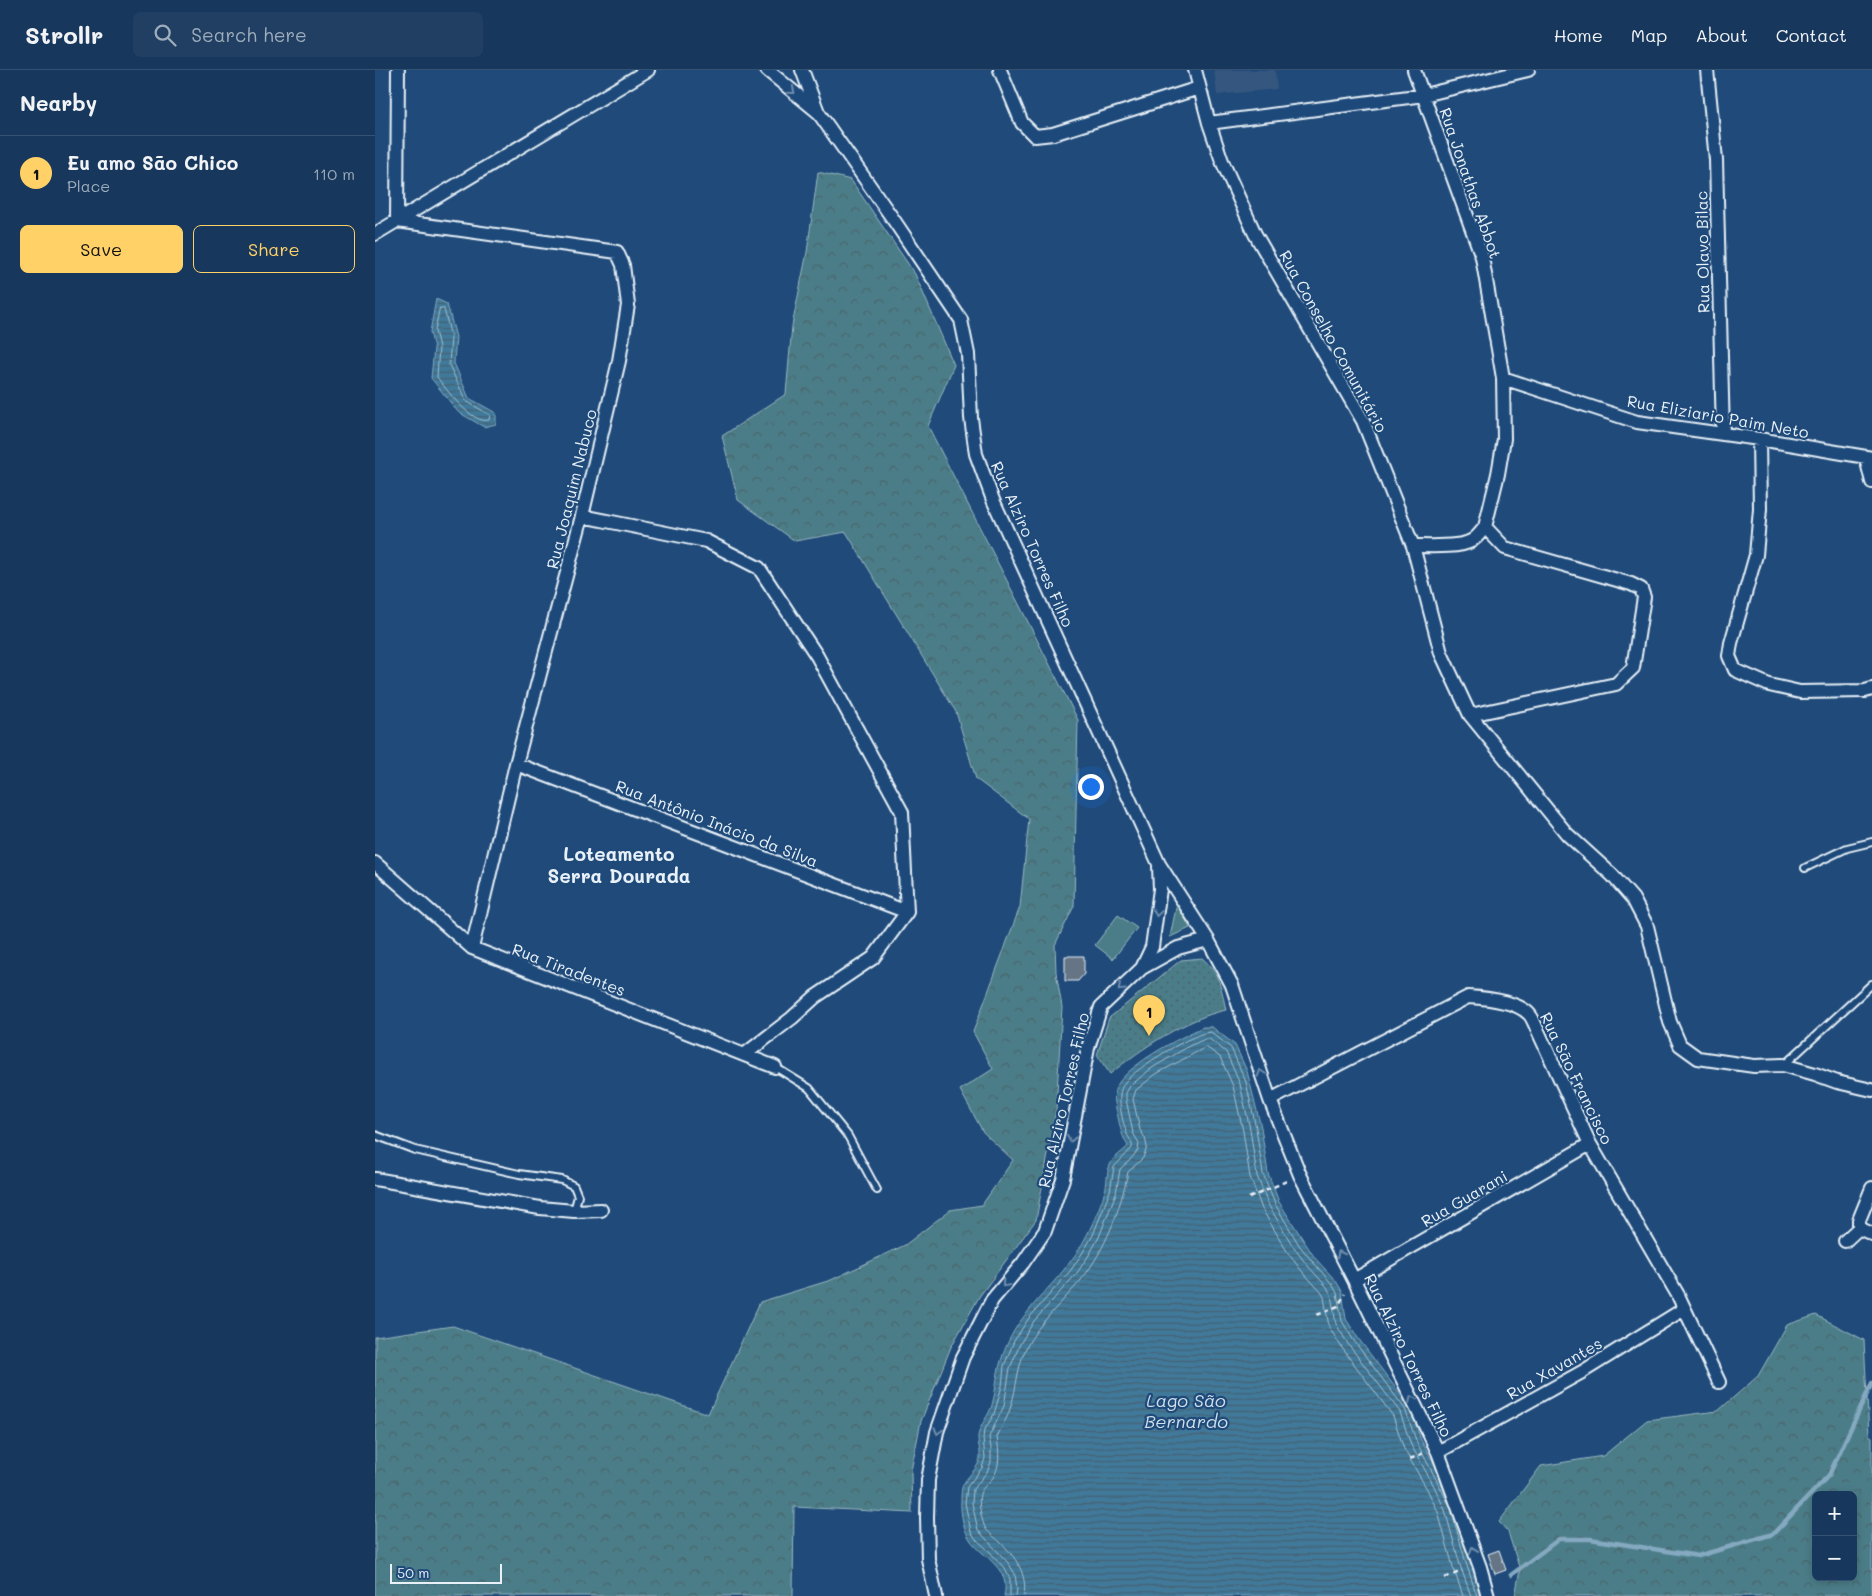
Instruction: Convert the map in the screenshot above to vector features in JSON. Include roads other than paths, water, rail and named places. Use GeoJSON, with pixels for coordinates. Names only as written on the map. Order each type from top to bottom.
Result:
{"type":"FeatureCollection","features":[{"type":"Feature","properties":{"kind":"street"},"geometry":{"type":"LineString","coordinates":[[397,221],[398,70]]}},
{"type":"Feature","properties":{"kind":"street"},"geometry":{"type":"LineString","coordinates":[[375,234],[648,70]]}},
{"type":"Feature","properties":{"kind":"street","name":"Rua Alziro Torres Filho"},"geometry":{"type":"LineString","coordinates":[[767,70],[818,112]]}},
{"type":"Feature","properties":{"kind":"street","name":"Rua Alziro Torres Filho"},"geometry":{"type":"LineString","coordinates":[[802,70],[818,112],[961,320],[968,354],[971,418],[976,454],[993,500],[1159,864],[1208,940],[1232,985],[1270,1100],[1300,1176],[1439,1452],[1488,1596]]}},
{"type":"Feature","properties":{"kind":"street"},"geometry":{"type":"LineString","coordinates":[[1000,70],[1022,123],[1035,136],[1053,134],[1199,88]]}},
{"type":"Feature","properties":{"kind":"street","name":"Rua Conselho Comunitário"},"geometry":{"type":"LineString","coordinates":[[1195,70],[1209,123],[1222,161],[1255,234],[1363,421],[1413,546],[1441,653],[1471,715],[1567,834],[1612,875],[1633,899],[1647,926],[1670,1022],[1680,1045],[1698,1058],[1754,1066],[1783,1065],[1837,1082],[1872,1090]]}},
{"type":"Feature","properties":{"kind":"street","name":"Rua Jonathas Abbot"},"geometry":{"type":"LineString","coordinates":[[1414,70],[1482,257],[1503,378],[1504,438],[1498,474],[1485,527]]}},
{"type":"Feature","properties":{"kind":"street"},"geometry":{"type":"LineString","coordinates":[[1209,123],[1424,95],[1528,70]]}},
{"type":"Feature","properties":{"kind":"street","name":"Rua Olavo Bilac"},"geometry":{"type":"LineString","coordinates":[[1707,70],[1716,160],[1723,434]]}},
{"type":"Feature","properties":{"kind":"street","name":"Rua Joaquim Nabuco"},"geometry":{"type":"LineString","coordinates":[[397,221],[617,252],[623,265],[629,305],[619,362],[582,516],[516,764],[472,948]]}},
{"type":"Feature","properties":{"kind":"street","name":"Rua Eliziario Paim Neto"},"geometry":{"type":"LineString","coordinates":[[1503,378],[1637,422],[1759,439],[1869,458]]}},
{"type":"Feature","properties":{"kind":"street"},"geometry":{"type":"LineString","coordinates":[[1759,439],[1760,509],[1756,555],[1731,643],[1729,656],[1735,670],[1769,685],[1800,692],[1872,689]]}},
{"type":"Feature","properties":{"kind":"street"},"geometry":{"type":"LineString","coordinates":[[1869,458],[1872,482]]}},
{"type":"Feature","properties":{"kind":"street"},"geometry":{"type":"LineString","coordinates":[[582,516],[706,541],[759,568],[817,656],[903,812],[907,912],[873,958],[815,997],[792,1018],[744,1055]]}},
{"type":"Feature","properties":{"kind":"street"},"geometry":{"type":"LineString","coordinates":[[1413,546],[1447,546],[1471,542],[1485,527],[1505,548],[1631,584],[1641,589],[1644,598],[1633,668],[1617,684],[1471,715]]}},
{"type":"Feature","properties":{"kind":"street","name":"Rua Antônio Inácio da Silva"},"geometry":{"type":"LineString","coordinates":[[516,764],[907,912]]}},
{"type":"Feature","properties":{"kind":"street","name":"Rua Tiradentes"},"geometry":{"type":"LineString","coordinates":[[375,863],[472,948],[775,1067]]}},
{"type":"Feature","properties":{"kind":"street"},"geometry":{"type":"LineString","coordinates":[[1142,968],[1152,947],[1161,889],[1159,864]]}},
{"type":"Feature","properties":{"kind":"street","name":"Rua Alziro Torres Filho"},"geometry":{"type":"LineString","coordinates":[[935,1596],[928,1560],[927,1489],[941,1423],[963,1357],[991,1300],[1023,1263],[1045,1231],[1063,1179],[1088,1048],[1101,1007],[1142,968],[1178,948],[1208,940]]}},
{"type":"Feature","properties":{"kind":"street","name":"Rua São Francisco"},"geometry":{"type":"LineString","coordinates":[[1270,1100],[1468,997],[1488,998],[1513,1005],[1529,1014],[1590,1144],[1678,1295],[1719,1382]]}},
{"type":"Feature","properties":{"kind":"street","name":"Rua Guarani"},"geometry":{"type":"LineString","coordinates":[[1354,1280],[1590,1144]]}},
{"type":"Feature","properties":{"kind":"street"},"geometry":{"type":"LineString","coordinates":[[375,1179],[540,1208],[574,1211],[601,1210]]}},
{"type":"Feature","properties":{"kind":"street"},"geometry":{"type":"LineString","coordinates":[[1845,1241],[1859,1228],[1859,1220],[1872,1188]]}},
{"type":"Feature","properties":{"kind":"street"},"geometry":{"type":"LineString","coordinates":[[1859,1228],[1872,1234]]}},
{"type":"Feature","properties":{"kind":"street","name":"Rua Xavantes"},"geometry":{"type":"LineString","coordinates":[[1439,1452],[1582,1372],[1684,1309]]}},
{"type":"Feature","properties":{"kind":"lane"},"geometry":{"type":"LineString","coordinates":[[1805,868],[1847,848],[1872,842]]}},
{"type":"Feature","properties":{"kind":"lane"},"geometry":{"type":"LineString","coordinates":[[1783,1065],[1872,984]]}},
{"type":"Feature","properties":{"kind":"lane"},"geometry":{"type":"LineString","coordinates":[[775,1067],[809,1088],[848,1136],[877,1190]]}},
{"type":"Feature","properties":{"kind":"lane"},"geometry":{"type":"LineString","coordinates":[[375,1135],[415,1150],[519,1174],[562,1180],[574,1186],[578,1196],[574,1211]]}},
{"type":"Feature","properties":{"kind":"water"},"geometry":{"type":"Polygon","coordinates":[[[436,299],[447,304],[456,337],[454,363],[469,398],[496,413],[496,424],[484,427],[458,412],[431,378],[434,348],[430,332],[436,299]]]}},
{"type":"Feature","properties":{"kind":"water","name":"Lago São Bernardo"},"geometry":{"type":"Polygon","coordinates":[[[1203,1027],[1212,1027],[1235,1045],[1247,1071],[1261,1127],[1268,1173],[1279,1202],[1315,1258],[1336,1281],[1342,1291],[1346,1319],[1358,1338],[1410,1407],[1421,1440],[1456,1506],[1470,1561],[1482,1596],[1004,1596],[1004,1579],[1000,1571],[971,1541],[964,1528],[961,1506],[962,1489],[964,1483],[979,1462],[978,1436],[992,1405],[1004,1351],[1022,1319],[1067,1266],[1082,1245],[1102,1199],[1110,1165],[1128,1146],[1120,1124],[1115,1090],[1129,1071],[1141,1062],[1168,1045],[1203,1027]]]}},
{"type":"Feature","properties":{"kind":"waterway"},"geometry":{"type":"LineString","coordinates":[[1511,1575],[1559,1539],[1590,1539],[1698,1556],[1773,1534],[1829,1475],[1872,1383]]}},
{"type":"Feature","properties":{"kind":"place","name":"Eu amo São Chico"},"geometry":{"type":"Point","coordinates":[1149,1036]}},
{"type":"Feature","properties":{"kind":"district","name":"Loteamento Serra Dourada"},"geometry":{"type":"Point","coordinates":[619,864]}}]}
